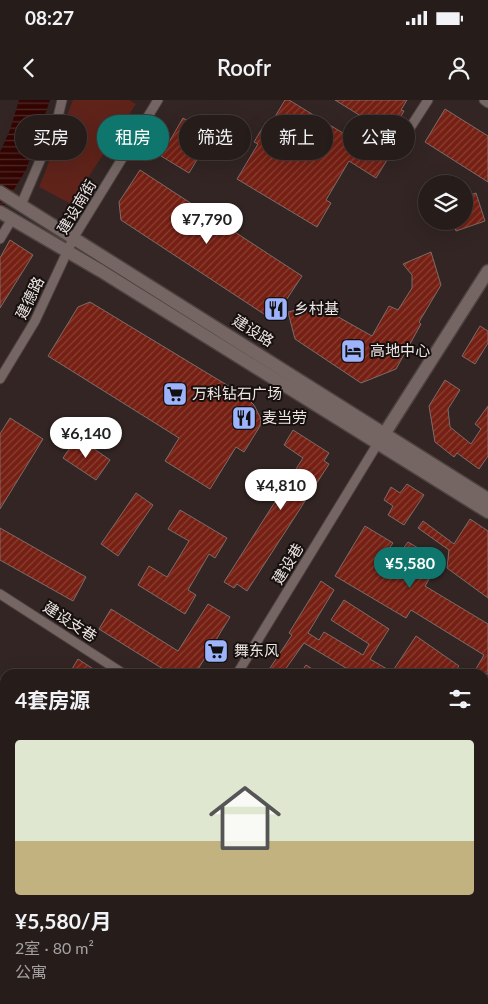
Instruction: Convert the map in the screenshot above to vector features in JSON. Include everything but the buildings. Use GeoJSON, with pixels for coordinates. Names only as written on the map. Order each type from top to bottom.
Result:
{"type":"FeatureCollection","features":[{"type":"Feature","properties":{"kind":"street"},"geometry":{"type":"LineString","coordinates":[[17,203],[57,120],[62,100]]}},
{"type":"Feature","properties":{"kind":"street","name":"建设南街"},"geometry":{"type":"LineString","coordinates":[[67,253],[74,237],[158,100]]}},
{"type":"Feature","properties":{"kind":"street"},"geometry":{"type":"LineString","coordinates":[[415,120],[428,100]]}},
{"type":"Feature","properties":{"kind":"street"},"geometry":{"type":"LineString","coordinates":[[484,100],[488,103]]}},
{"type":"Feature","properties":{"kind":"street","name":"建设路"},"geometry":{"type":"LineString","coordinates":[[0,192],[74,237],[381,438],[488,512]]}},
{"type":"Feature","properties":{"kind":"street"},"geometry":{"type":"LineString","coordinates":[[0,239],[5,215]]}},
{"type":"Feature","properties":{"kind":"street","name":"建设路"},"geometry":{"type":"LineString","coordinates":[[5,215],[381,438],[488,499]]}},
{"type":"Feature","properties":{"kind":"street","name":"建德路"},"geometry":{"type":"LineString","coordinates":[[0,379],[32,326],[67,253]]}},
{"type":"Feature","properties":{"kind":"street"},"geometry":{"type":"LineString","coordinates":[[381,438],[488,271]]}},
{"type":"Feature","properties":{"kind":"street","name":"建设巷"},"geometry":{"type":"LineString","coordinates":[[240,669],[381,438]]}},
{"type":"Feature","properties":{"kind":"street","name":"建设支巷"},"geometry":{"type":"LineString","coordinates":[[0,594],[116,669]]}},
{"type":"Feature","properties":{"kind":"shaded area"},"geometry":{"type":"Polygon","coordinates":[[[19,100],[50,100],[45,115],[15,115],[15,160],[29,160],[26,170],[0,212],[0,152],[10,130],[19,100]]]}},
{"type":"Feature","properties":{"kind":"shaded area"},"geometry":{"type":"Polygon","coordinates":[[[73,100],[129,100],[136,104],[129,115],[97,115],[97,160],[100,160],[71,204],[39,187],[50,160],[87,160],[87,115],[67,115],[73,100]]]}},
{"type":"Feature","properties":{"kind":"place","name":"乡村基"},"geometry":{"type":"Point","coordinates":[276,309]}},
{"type":"Feature","properties":{"kind":"place","name":"高地中心"},"geometry":{"type":"Point","coordinates":[353,351]}},
{"type":"Feature","properties":{"kind":"place","name":"万科钻石广场"},"geometry":{"type":"Point","coordinates":[175,394]}},
{"type":"Feature","properties":{"kind":"place","name":"麦当劳"},"geometry":{"type":"Point","coordinates":[244,418]}},
{"type":"Feature","properties":{"kind":"place","name":"舞东风"},"geometry":{"type":"Point","coordinates":[216,651]}}]}
